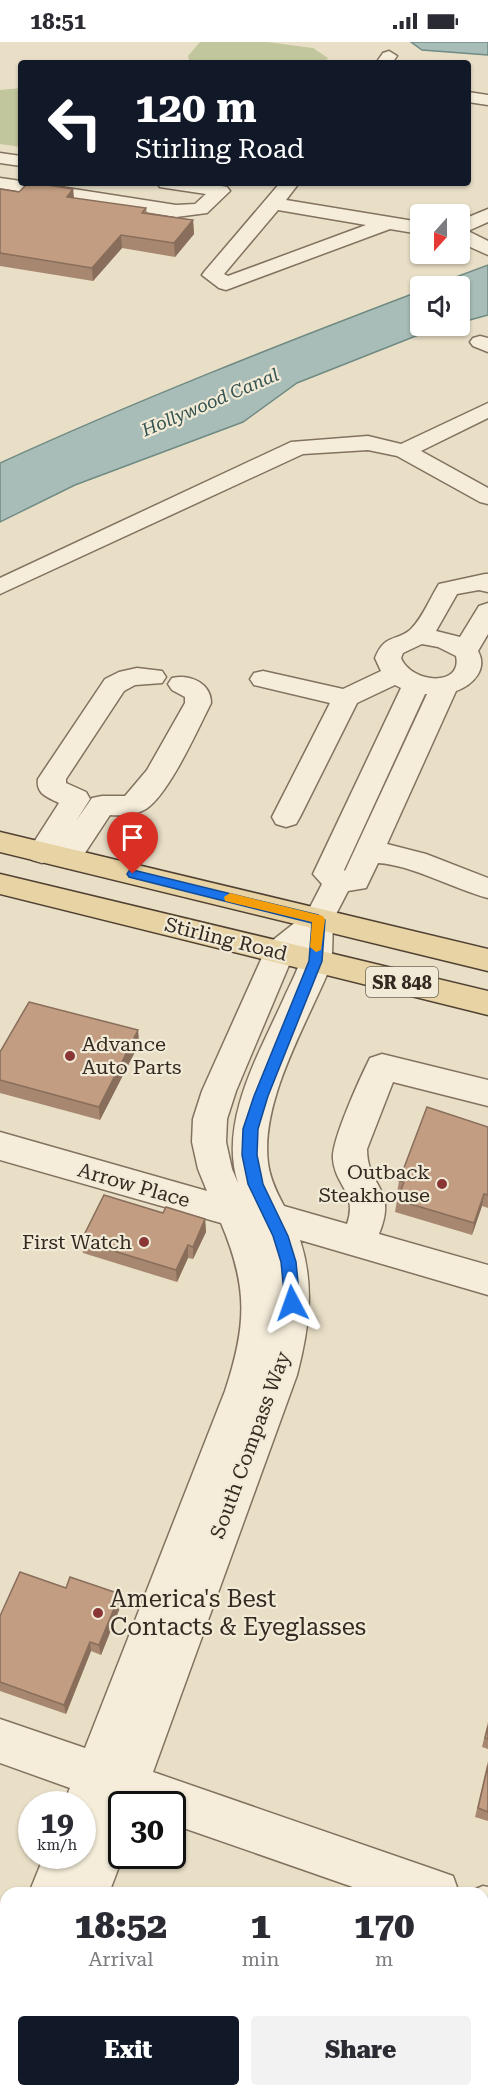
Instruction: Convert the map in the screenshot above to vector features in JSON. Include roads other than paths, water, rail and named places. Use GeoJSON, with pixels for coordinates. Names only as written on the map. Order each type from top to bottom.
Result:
{"type":"FeatureCollection","features":[{"type":"Feature","properties":{"kind":"main road","name":"Stirling Road"},"geometry":{"type":"LineString","coordinates":[[0,842],[488,960]]}},
{"type":"Feature","properties":{"kind":"main road","name":"Stirling Road"},"geometry":{"type":"LineString","coordinates":[[0,884],[488,1003]]}},
{"type":"Feature","properties":{"kind":"street"},"geometry":{"type":"LineString","coordinates":[[471,97],[488,100]]}},
{"type":"Feature","properties":{"kind":"street"},"geometry":{"type":"LineString","coordinates":[[0,158],[18,161]]}},
{"type":"Feature","properties":{"kind":"street"},"geometry":{"type":"LineString","coordinates":[[0,183],[18,186]]}},
{"type":"Feature","properties":{"kind":"street"},"geometry":{"type":"LineString","coordinates":[[19,186],[176,211],[200,209],[221,191],[187,186]]}},
{"type":"Feature","properties":{"kind":"street"},"geometry":{"type":"LineString","coordinates":[[288,186],[212,275],[226,284],[386,224]]}},
{"type":"Feature","properties":{"kind":"street"},"geometry":{"type":"LineString","coordinates":[[273,204],[410,227]]}},
{"type":"Feature","properties":{"kind":"street"},"geometry":{"type":"LineString","coordinates":[[470,223],[488,215]]}},
{"type":"Feature","properties":{"kind":"street"},"geometry":{"type":"LineString","coordinates":[[470,240],[485,247]]}},
{"type":"Feature","properties":{"kind":"street"},"geometry":{"type":"LineString","coordinates":[[404,451],[488,410]]}},
{"type":"Feature","properties":{"kind":"street"},"geometry":{"type":"LineString","coordinates":[[0,587],[299,447],[368,443],[404,451],[488,497]]}},
{"type":"Feature","properties":{"kind":"street"},"geometry":{"type":"LineString","coordinates":[[419,636],[448,589],[487,581]]}},
{"type":"Feature","properties":{"kind":"street"},"geometry":{"type":"LineString","coordinates":[[466,650],[488,611]]}},
{"type":"Feature","properties":{"kind":"street"},"geometry":{"type":"LineString","coordinates":[[263,679],[346,698],[406,679],[445,685],[466,675],[471,667],[471,658],[466,650],[457,643],[445,638],[419,636],[397,644],[390,650],[388,658],[406,679]]}},
{"type":"Feature","properties":{"kind":"street"},"geometry":{"type":"LineString","coordinates":[[153,677],[136,675],[114,685],[52,779],[51,787],[89,802],[123,807],[137,802],[150,788],[198,704],[198,693],[181,684]]}},
{"type":"Feature","properties":{"kind":"street"},"geometry":{"type":"LineString","coordinates":[[406,679],[328,874],[339,881],[356,881],[445,685]]}},
{"type":"Feature","properties":{"kind":"street"},"geometry":{"type":"LineString","coordinates":[[286,817],[346,698]]}},
{"type":"Feature","properties":{"kind":"street"},"geometry":{"type":"LineString","coordinates":[[55,856],[89,802]]}},
{"type":"Feature","properties":{"kind":"street"},"geometry":{"type":"LineString","coordinates":[[369,853],[388,853],[412,858],[469,884],[488,888]]}},
{"type":"Feature","properties":{"kind":"street"},"geometry":{"type":"LineString","coordinates":[[318,920],[339,881]]}},
{"type":"Feature","properties":{"kind":"street","name":"South Compass Way"},"geometry":{"type":"LineString","coordinates":[[87,1887],[102,1792],[256,1354],[261,1320],[259,1285],[251,1252],[215,1169],[209,1142],[210,1119],[219,1091],[279,952],[318,920]]}},
{"type":"Feature","properties":{"kind":"street","name":"South Compass Way"},"geometry":{"type":"LineString","coordinates":[[102,1792],[278,1375],[287,1343],[292,1308],[289,1262],[280,1236],[255,1184],[250,1155],[250,1129],[261,1096],[316,961],[318,920]]}},
{"type":"Feature","properties":{"kind":"street"},"geometry":{"type":"LineString","coordinates":[[358,1242],[369,1207],[366,1195],[352,1172],[349,1162],[350,1149],[382,1067],[488,1093]]}},
{"type":"Feature","properties":{"kind":"street","name":"Arrow Place"},"geometry":{"type":"LineString","coordinates":[[0,1146],[208,1206],[270,1217],[488,1280]]}},
{"type":"Feature","properties":{"kind":"street"},"geometry":{"type":"LineString","coordinates":[[0,1741],[102,1792],[416,1887]]}},
{"type":"Feature","properties":{"kind":"street"},"geometry":{"type":"LineString","coordinates":[[54,1887],[62,1869]]}},
{"type":"Feature","properties":{"kind":"water"},"geometry":{"type":"Polygon","coordinates":[[[411,42],[488,42],[488,55],[422,50],[411,42]]]}},
{"type":"Feature","properties":{"kind":"water"},"geometry":{"type":"Polygon","coordinates":[[[488,265],[488,315],[470,320],[470,276],[459,276],[488,265]]]}},
{"type":"Feature","properties":{"kind":"water","name":"Hollywood Canal"},"geometry":{"type":"Polygon","coordinates":[[[410,295],[410,336],[416,336],[297,383],[243,422],[75,485],[0,522],[0,463],[104,417],[410,295]]]}},
{"type":"Feature","properties":{"kind":"place","name":"Advance Auto Parts"},"geometry":{"type":"Point","coordinates":[70,1056]}},
{"type":"Feature","properties":{"kind":"place","name":"Outback Steakhouse"},"geometry":{"type":"Point","coordinates":[442,1184]}},
{"type":"Feature","properties":{"kind":"place","name":"First Watch"},"geometry":{"type":"Point","coordinates":[144,1242]}},
{"type":"Feature","properties":{"kind":"place","name":"America's Best Contacts & Eyeglasses"},"geometry":{"type":"Point","coordinates":[98,1613]}}]}
